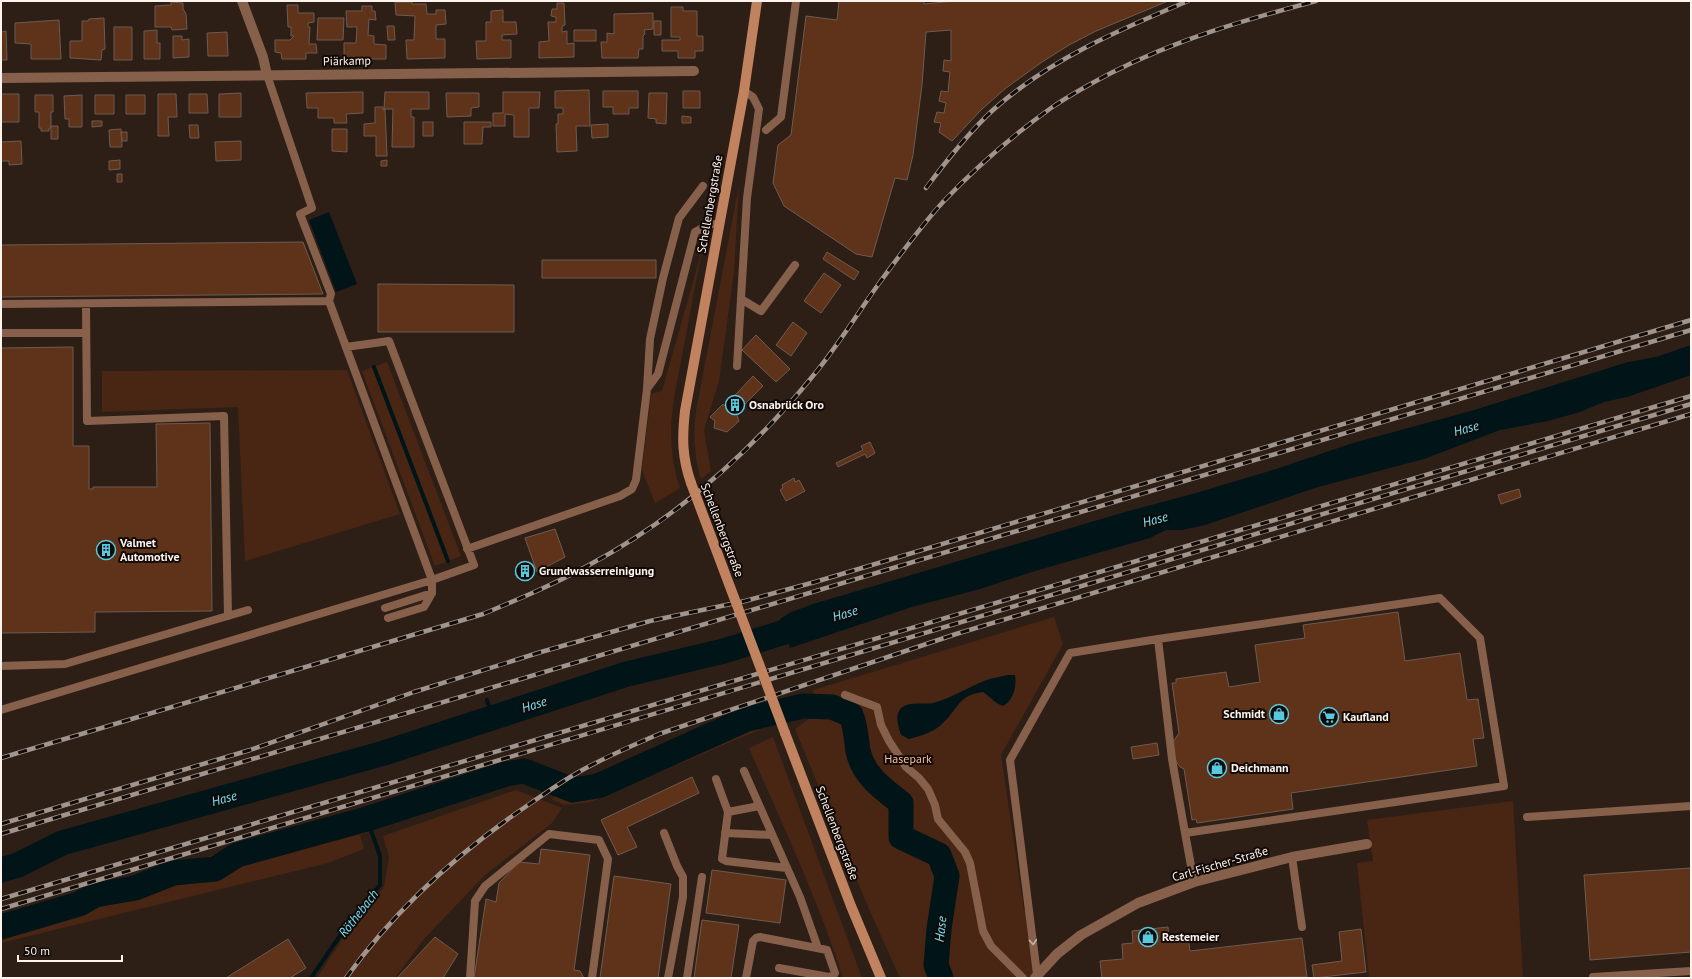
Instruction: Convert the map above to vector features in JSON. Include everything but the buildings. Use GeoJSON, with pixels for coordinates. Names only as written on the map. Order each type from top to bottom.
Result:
{"type":"FeatureCollection","features":[{"type":"Feature","properties":{"kind":"street"},"geometry":{"type":"LineString","coordinates":[[242,1],[264,57],[267,75]]}},
{"type":"Feature","properties":{"kind":"street","name":"Schellenbergstraße"},"geometry":{"type":"LineString","coordinates":[[757,1],[748,69],[685,411],[682,436],[684,457],[691,483],[784,733],[851,906],[881,978]]}},
{"type":"Feature","properties":{"kind":"street","name":"Piärkamp"},"geometry":{"type":"LineString","coordinates":[[1,78],[694,70]]}},
{"type":"Feature","properties":{"kind":"street","name":"Carl-Fischer-Straße"},"geometry":{"type":"LineString","coordinates":[[1036,976],[1057,954],[1081,935],[1138,903],[1194,882],[1292,857],[1367,844]]}},
{"type":"Feature","properties":{"kind":"lane"},"geometry":{"type":"LineString","coordinates":[[766,130],[781,117],[796,1]]}},
{"type":"Feature","properties":{"kind":"lane"},"geometry":{"type":"LineString","coordinates":[[267,75],[312,208],[300,214],[331,294],[329,301],[432,580],[432,593],[424,607],[388,618]]}},
{"type":"Feature","properties":{"kind":"lane"},"geometry":{"type":"LineString","coordinates":[[737,366],[747,198],[758,109],[753,97],[744,91]]}},
{"type":"Feature","properties":{"kind":"lane"},"geometry":{"type":"LineString","coordinates":[[467,549],[620,496],[632,489],[636,480],[647,389],[650,339],[663,278],[679,218],[703,186]]}},
{"type":"Feature","properties":{"kind":"lane"},"geometry":{"type":"LineString","coordinates":[[647,389],[658,374],[695,232],[710,224],[720,224]]}},
{"type":"Feature","properties":{"kind":"lane"},"geometry":{"type":"LineString","coordinates":[[741,299],[761,311],[795,265]]}},
{"type":"Feature","properties":{"kind":"lane"},"geometry":{"type":"LineString","coordinates":[[1,304],[329,301]]}},
{"type":"Feature","properties":{"kind":"lane"},"geometry":{"type":"LineString","coordinates":[[86,304],[88,421],[224,416],[228,616]]}},
{"type":"Feature","properties":{"kind":"lane"},"geometry":{"type":"LineString","coordinates":[[1,333],[86,333]]}},
{"type":"Feature","properties":{"kind":"lane"},"geometry":{"type":"LineString","coordinates":[[1,710],[432,580],[474,565],[389,341],[346,347]]}},
{"type":"Feature","properties":{"kind":"lane"},"geometry":{"type":"LineString","coordinates":[[385,608],[432,593]]}},
{"type":"Feature","properties":{"kind":"lane"},"geometry":{"type":"LineString","coordinates":[[1036,976],[1030,910],[1011,782],[1010,760],[1070,652],[1440,598],[1480,638],[1504,786],[1185,833]]}},
{"type":"Feature","properties":{"kind":"lane"},"geometry":{"type":"LineString","coordinates":[[1,666],[65,664],[248,610]]}},
{"type":"Feature","properties":{"kind":"lane"},"geometry":{"type":"LineString","coordinates":[[1158,640],[1172,759],[1194,882]]}},
{"type":"Feature","properties":{"kind":"lane"},"geometry":{"type":"LineString","coordinates":[[845,695],[877,707],[881,724],[889,741],[906,767],[919,778],[928,789],[935,805],[938,818],[965,852],[970,863],[983,931],[991,946],[1023,978]]}},
{"type":"Feature","properties":{"kind":"lane"},"geometry":{"type":"LineString","coordinates":[[744,771],[800,897],[818,948]]}},
{"type":"Feature","properties":{"kind":"lane"},"geometry":{"type":"LineString","coordinates":[[716,779],[728,812],[721,856],[724,860],[787,868]]}},
{"type":"Feature","properties":{"kind":"lane"},"geometry":{"type":"LineString","coordinates":[[728,812],[759,806]]}},
{"type":"Feature","properties":{"kind":"lane"},"geometry":{"type":"LineString","coordinates":[[1528,817],[1691,806]]}},
{"type":"Feature","properties":{"kind":"lane"},"geometry":{"type":"LineString","coordinates":[[664,833],[683,877],[683,897],[668,978]]}},
{"type":"Feature","properties":{"kind":"lane"},"geometry":{"type":"LineString","coordinates":[[725,833],[771,834]]}},
{"type":"Feature","properties":{"kind":"lane"},"geometry":{"type":"LineString","coordinates":[[470,978],[475,901],[485,886],[549,834],[599,840],[608,859],[592,978]]}},
{"type":"Feature","properties":{"kind":"lane"},"geometry":{"type":"LineString","coordinates":[[1292,857],[1302,927]]}},
{"type":"Feature","properties":{"kind":"lane"},"geometry":{"type":"LineString","coordinates":[[687,978],[702,877]]}},
{"type":"Feature","properties":{"kind":"lane"},"geometry":{"type":"LineString","coordinates":[[746,978],[753,941],[760,937],[828,951],[835,973],[829,977],[779,968]]}},
{"type":"Feature","properties":{"kind":"lane"},"geometry":{"type":"LineString","coordinates":[[1593,977],[1691,971]]}},
{"type":"Feature","properties":{"kind":"green space"},"geometry":{"type":"Polygon","coordinates":[[[739,185],[734,272],[719,381],[704,430],[711,471],[701,479],[695,445],[696,411],[739,185]]]}},
{"type":"Feature","properties":{"kind":"green space"},"geometry":{"type":"Polygon","coordinates":[[[703,247],[677,382],[672,417],[672,452],[680,488],[655,503],[642,470],[651,394],[662,391],[703,247]]]}},
{"type":"Feature","properties":{"kind":"green space"},"geometry":{"type":"Polygon","coordinates":[[[387,362],[461,556],[435,566],[362,371],[387,362]]]}},
{"type":"Feature","properties":{"kind":"green space"},"geometry":{"type":"Polygon","coordinates":[[[347,370],[400,514],[245,561],[238,407],[102,412],[102,371],[347,370]]]}},
{"type":"Feature","properties":{"kind":"green space","name":"Hasepark"},"geometry":{"type":"Polygon","coordinates":[[[1054,617],[1063,644],[1001,755],[1024,910],[1030,910],[1035,978],[900,978],[868,907],[795,729],[817,713],[813,690],[1054,617]]]}},
{"type":"Feature","properties":{"kind":"green space"},"geometry":{"type":"Polygon","coordinates":[[[765,714],[769,726],[591,802],[565,805],[551,799],[567,787],[573,790],[598,786],[747,719],[765,714]]]}},
{"type":"Feature","properties":{"kind":"green space"},"geometry":{"type":"Polygon","coordinates":[[[773,737],[862,978],[843,978],[811,891],[749,748],[773,737]]]}},
{"type":"Feature","properties":{"kind":"green space"},"geometry":{"type":"Polygon","coordinates":[[[527,759],[541,774],[360,835],[364,849],[328,863],[1,943],[1,916],[373,809],[527,759]]]}},
{"type":"Feature","properties":{"kind":"green space"},"geometry":{"type":"Polygon","coordinates":[[[516,790],[562,808],[552,823],[485,875],[424,939],[395,978],[317,978],[349,929],[384,887],[389,857],[383,836],[516,790]]]}},
{"type":"Feature","properties":{"kind":"green space"},"geometry":{"type":"Polygon","coordinates":[[[1513,801],[1523,978],[1363,978],[1369,977],[1357,863],[1373,861],[1367,820],[1513,801]]]}},
{"type":"Feature","properties":{"kind":"water"},"geometry":{"type":"Polygon","coordinates":[[[329,212],[357,284],[336,292],[309,220],[329,212]]]}},
{"type":"Feature","properties":{"kind":"water"},"geometry":{"type":"Polygon","coordinates":[[[1691,345],[1691,375],[1627,397],[1604,402],[1580,412],[1548,421],[1500,430],[1424,459],[1318,487],[1205,525],[1182,530],[1166,530],[1150,538],[1035,571],[980,589],[912,607],[790,648],[780,619],[789,613],[813,604],[1125,512],[1196,493],[1276,469],[1353,443],[1471,411],[1628,362],[1656,357],[1691,345]]]}},
{"type":"Feature","properties":{"kind":"water"},"geometry":{"type":"Polygon","coordinates":[[[1008,675],[1015,675],[1015,689],[1012,697],[1003,706],[983,692],[975,694],[964,699],[943,723],[931,731],[909,739],[901,735],[897,717],[899,711],[906,705],[933,703],[987,680],[1008,675]]]}},
{"type":"Feature","properties":{"kind":"waterway"},"geometry":{"type":"LineString","coordinates":[[374,367],[448,561]]}},
{"type":"Feature","properties":{"kind":"waterway","name":"Hase"},"geometry":{"type":"LineString","coordinates":[[1,870],[18,865],[62,843],[384,753],[627,674],[724,651],[816,622]]}},
{"type":"Feature","properties":{"kind":"waterway"},"geometry":{"type":"LineString","coordinates":[[487,700],[492,718]]}},
{"type":"Feature","properties":{"kind":"waterway","name":"Hase"},"geometry":{"type":"LineString","coordinates":[[1,927],[79,904],[95,895],[135,888],[173,873],[215,869],[237,855],[367,819],[506,774],[524,771],[573,790],[598,786],[747,719],[803,706],[832,707],[851,715],[855,728],[858,751],[864,767],[875,781],[901,803],[901,837],[939,855],[947,876],[939,929],[936,965],[941,978]]}},
{"type":"Feature","properties":{"kind":"waterway","name":"Röthebach"},"geometry":{"type":"LineString","coordinates":[[311,978],[348,924],[380,885],[380,856],[367,819]]}},
{"type":"Feature","properties":{"kind":"railway"},"geometry":{"type":"LineString","coordinates":[[926,188],[966,137],[993,110],[1015,92],[1038,76],[1086,47],[1136,23],[1188,1]]}},
{"type":"Feature","properties":{"kind":"railway"},"geometry":{"type":"LineString","coordinates":[[1,758],[483,614],[563,579],[621,547],[682,505],[737,458],[763,432],[821,366],[910,241],[955,189],[994,153],[1022,130],[1051,108],[1088,85],[1161,50],[1212,31],[1263,15],[1316,1]]}},
{"type":"Feature","properties":{"kind":"railway"},"geometry":{"type":"LineString","coordinates":[[1,824],[250,750],[414,692],[541,652],[650,621],[745,601],[815,582],[1691,320]]}},
{"type":"Feature","properties":{"kind":"railway"},"geometry":{"type":"LineString","coordinates":[[1,834],[1691,330]]}},
{"type":"Feature","properties":{"kind":"railway"},"geometry":{"type":"LineString","coordinates":[[1,899],[1691,396]]}},
{"type":"Feature","properties":{"kind":"railway"},"geometry":{"type":"LineString","coordinates":[[1,909],[1691,404]]}},
{"type":"Feature","properties":{"kind":"railway"},"geometry":{"type":"LineString","coordinates":[[346,978],[365,952],[408,905],[454,861],[479,841],[505,821],[571,776],[607,757],[659,734],[956,634],[1691,414]]}},
{"type":"Feature","properties":{"kind":"place","name":"Osnabrück Oro"},"geometry":{"type":"Point","coordinates":[735,405]}},
{"type":"Feature","properties":{"kind":"place","name":"Valmet Automotive"},"geometry":{"type":"Point","coordinates":[106,550]}},
{"type":"Feature","properties":{"kind":"place","name":"Grundwasserreinigung"},"geometry":{"type":"Point","coordinates":[525,571]}},
{"type":"Feature","properties":{"kind":"place","name":"Schmidt"},"geometry":{"type":"Point","coordinates":[1279,714]}},
{"type":"Feature","properties":{"kind":"place","name":"Kaufland"},"geometry":{"type":"Point","coordinates":[1329,717]}},
{"type":"Feature","properties":{"kind":"place","name":"Deichmann"},"geometry":{"type":"Point","coordinates":[1217,768]}},
{"type":"Feature","properties":{"kind":"place","name":"Restemeier"},"geometry":{"type":"Point","coordinates":[1148,937]}}]}
